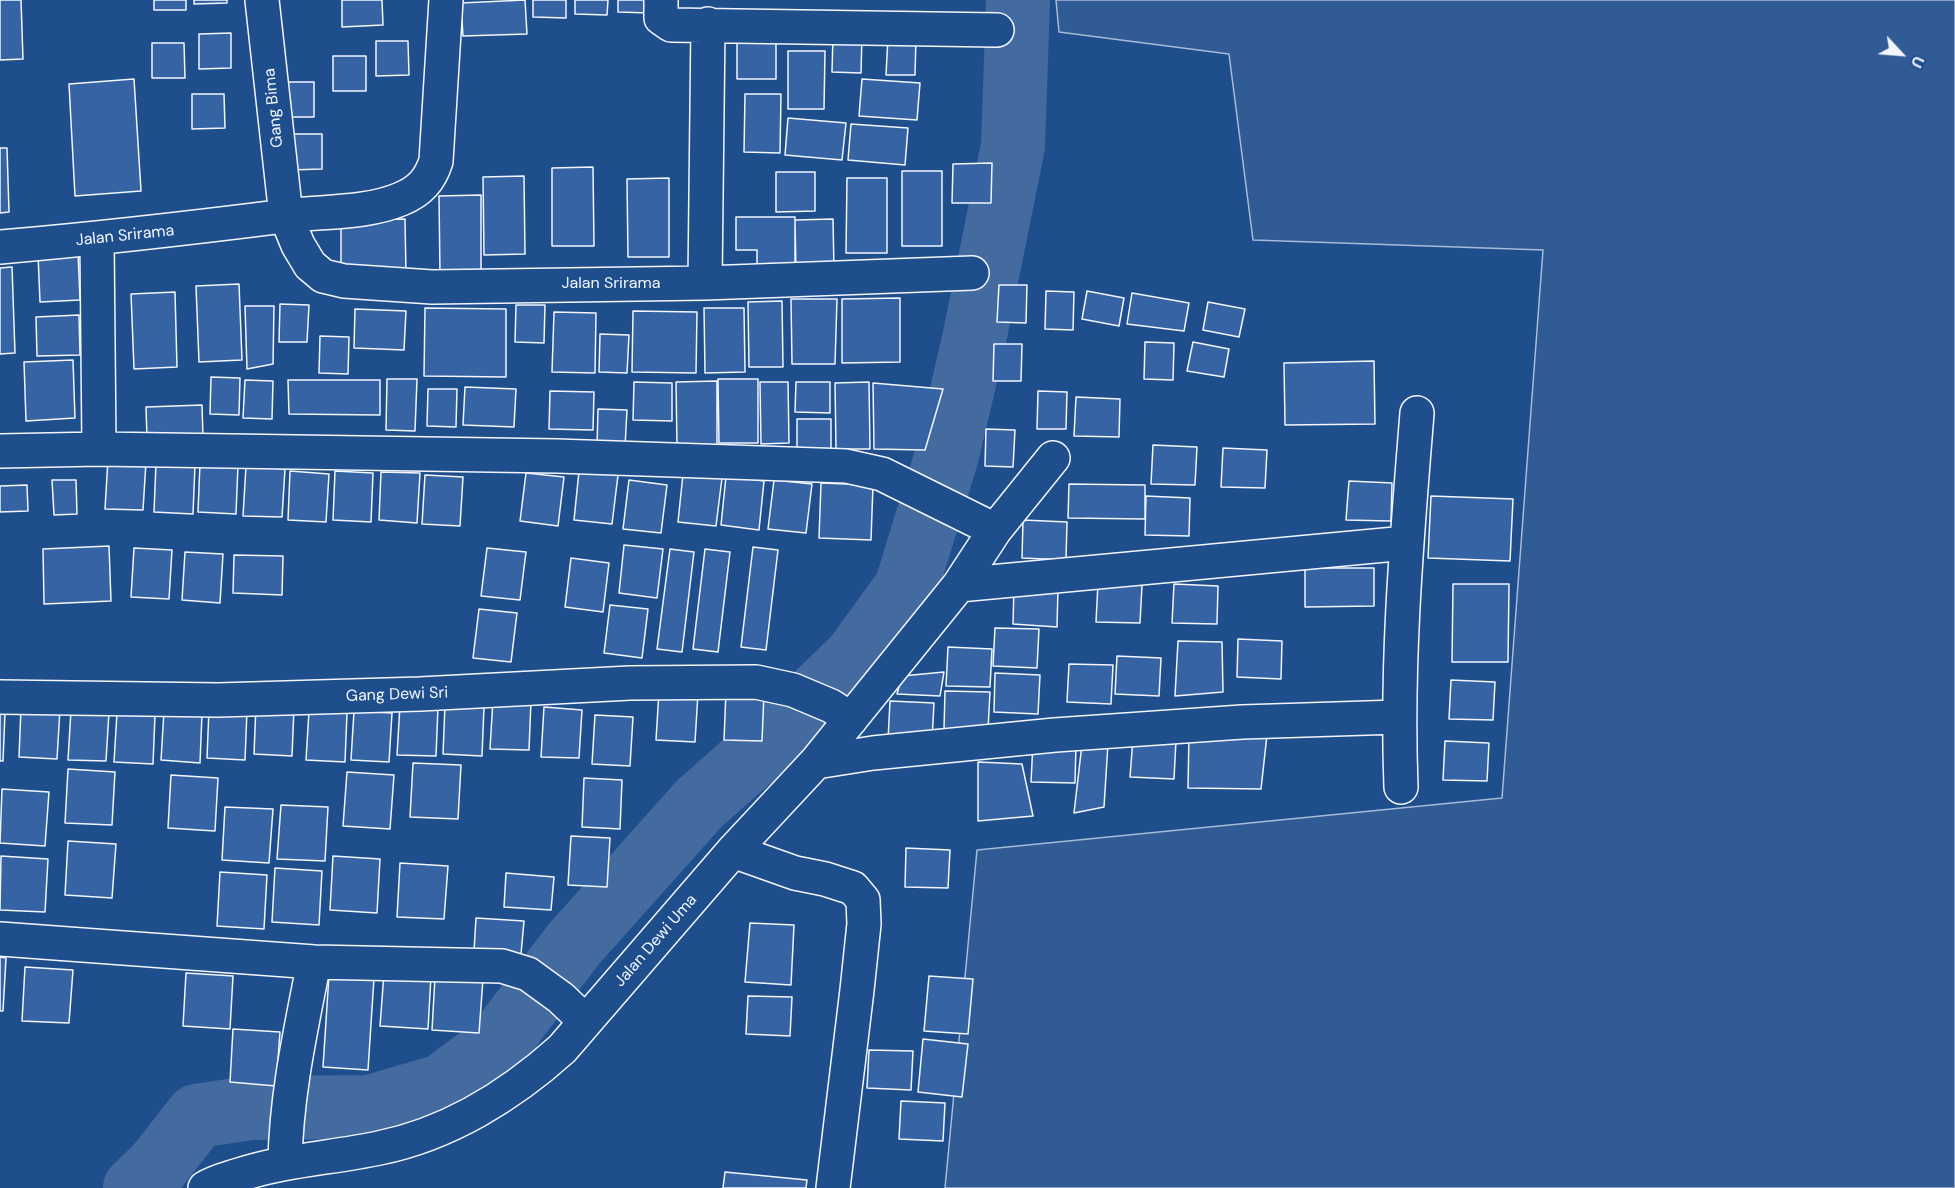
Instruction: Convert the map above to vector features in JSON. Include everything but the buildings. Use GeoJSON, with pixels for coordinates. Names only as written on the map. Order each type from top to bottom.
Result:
{"type":"FeatureCollection","features":[{"type":"Feature","properties":{"kind":"street","name":"Gang Bima"},"geometry":{"type":"LineString","coordinates":[[262,0],[286,216]]}},
{"type":"Feature","properties":{"kind":"street","name":"Jalan Srirama"},"geometry":{"type":"LineString","coordinates":[[0,247],[97,239],[286,216],[369,209],[421,188],[432,176],[436,161],[446,0]]}},
{"type":"Feature","properties":{"kind":"street"},"geometry":{"type":"LineString","coordinates":[[662,0],[662,18],[664,22],[671,25],[997,30]]}},
{"type":"Feature","properties":{"kind":"street"},"geometry":{"type":"LineString","coordinates":[[705,283],[708,24]]}},
{"type":"Feature","properties":{"kind":"street","name":"Jalan Srirama"},"geometry":{"type":"LineString","coordinates":[[286,216],[298,246],[310,265],[323,276],[344,281],[432,287],[705,283],[972,273]]}},
{"type":"Feature","properties":{"kind":"street"},"geometry":{"type":"LineString","coordinates":[[97,239],[99,449]]}},
{"type":"Feature","properties":{"kind":"street"},"geometry":{"type":"LineString","coordinates":[[1401,787],[1398,717],[1406,543],[1418,413]]}},
{"type":"Feature","properties":{"kind":"street"},"geometry":{"type":"LineString","coordinates":[[0,452],[99,449],[557,456],[846,466],[882,474],[995,530]]}},
{"type":"Feature","properties":{"kind":"street","name":"Jalan Dewi Uma"},"geometry":{"type":"LineString","coordinates":[[205,1188],[213,1183],[251,1171],[285,1163],[380,1148],[429,1132],[475,1112],[505,1095],[541,1068],[562,1049],[733,851],[816,762],[841,713],[959,585],[995,530],[1053,458]]}},
{"type":"Feature","properties":{"kind":"street"},"geometry":{"type":"LineString","coordinates":[[959,585],[1406,543]]}},
{"type":"Feature","properties":{"kind":"street","name":"Gang Dewi Sri"},"geometry":{"type":"LineString","coordinates":[[0,697],[218,700],[630,683],[756,682],[793,690],[841,713]]}},
{"type":"Feature","properties":{"kind":"street"},"geometry":{"type":"LineString","coordinates":[[816,762],[873,753],[1055,735],[1242,722],[1398,717]]}},
{"type":"Feature","properties":{"kind":"street"},"geometry":{"type":"LineString","coordinates":[[733,851],[795,873],[853,888],[863,900],[864,924],[857,990],[832,1188]]}},
{"type":"Feature","properties":{"kind":"street"},"geometry":{"type":"LineString","coordinates":[[0,939],[314,962],[502,966],[528,974],[561,998],[585,1021]]}},
{"type":"Feature","properties":{"kind":"street"},"geometry":{"type":"LineString","coordinates":[[285,1163],[285,1130],[290,1091],[314,962]]}},
{"type":"Feature","properties":{"kind":"shaded area"},"geometry":{"type":"Polygon","coordinates":[[[1056,0],[1955,0],[1955,1188],[945,1188],[977,850],[1502,798],[1543,250],[1253,240],[1229,54],[1059,32],[1056,0]]]}},
{"type":"Feature","properties":{"kind":"waterway"},"geometry":{"type":"LineString","coordinates":[[135,1188],[157,1167],[197,1116],[250,1108],[370,1107],[442,1086],[496,1046],[574,944],[699,804],[761,749],[855,658],[906,588],[947,455],[974,340],[1013,146],[1018,0]]}}]}
